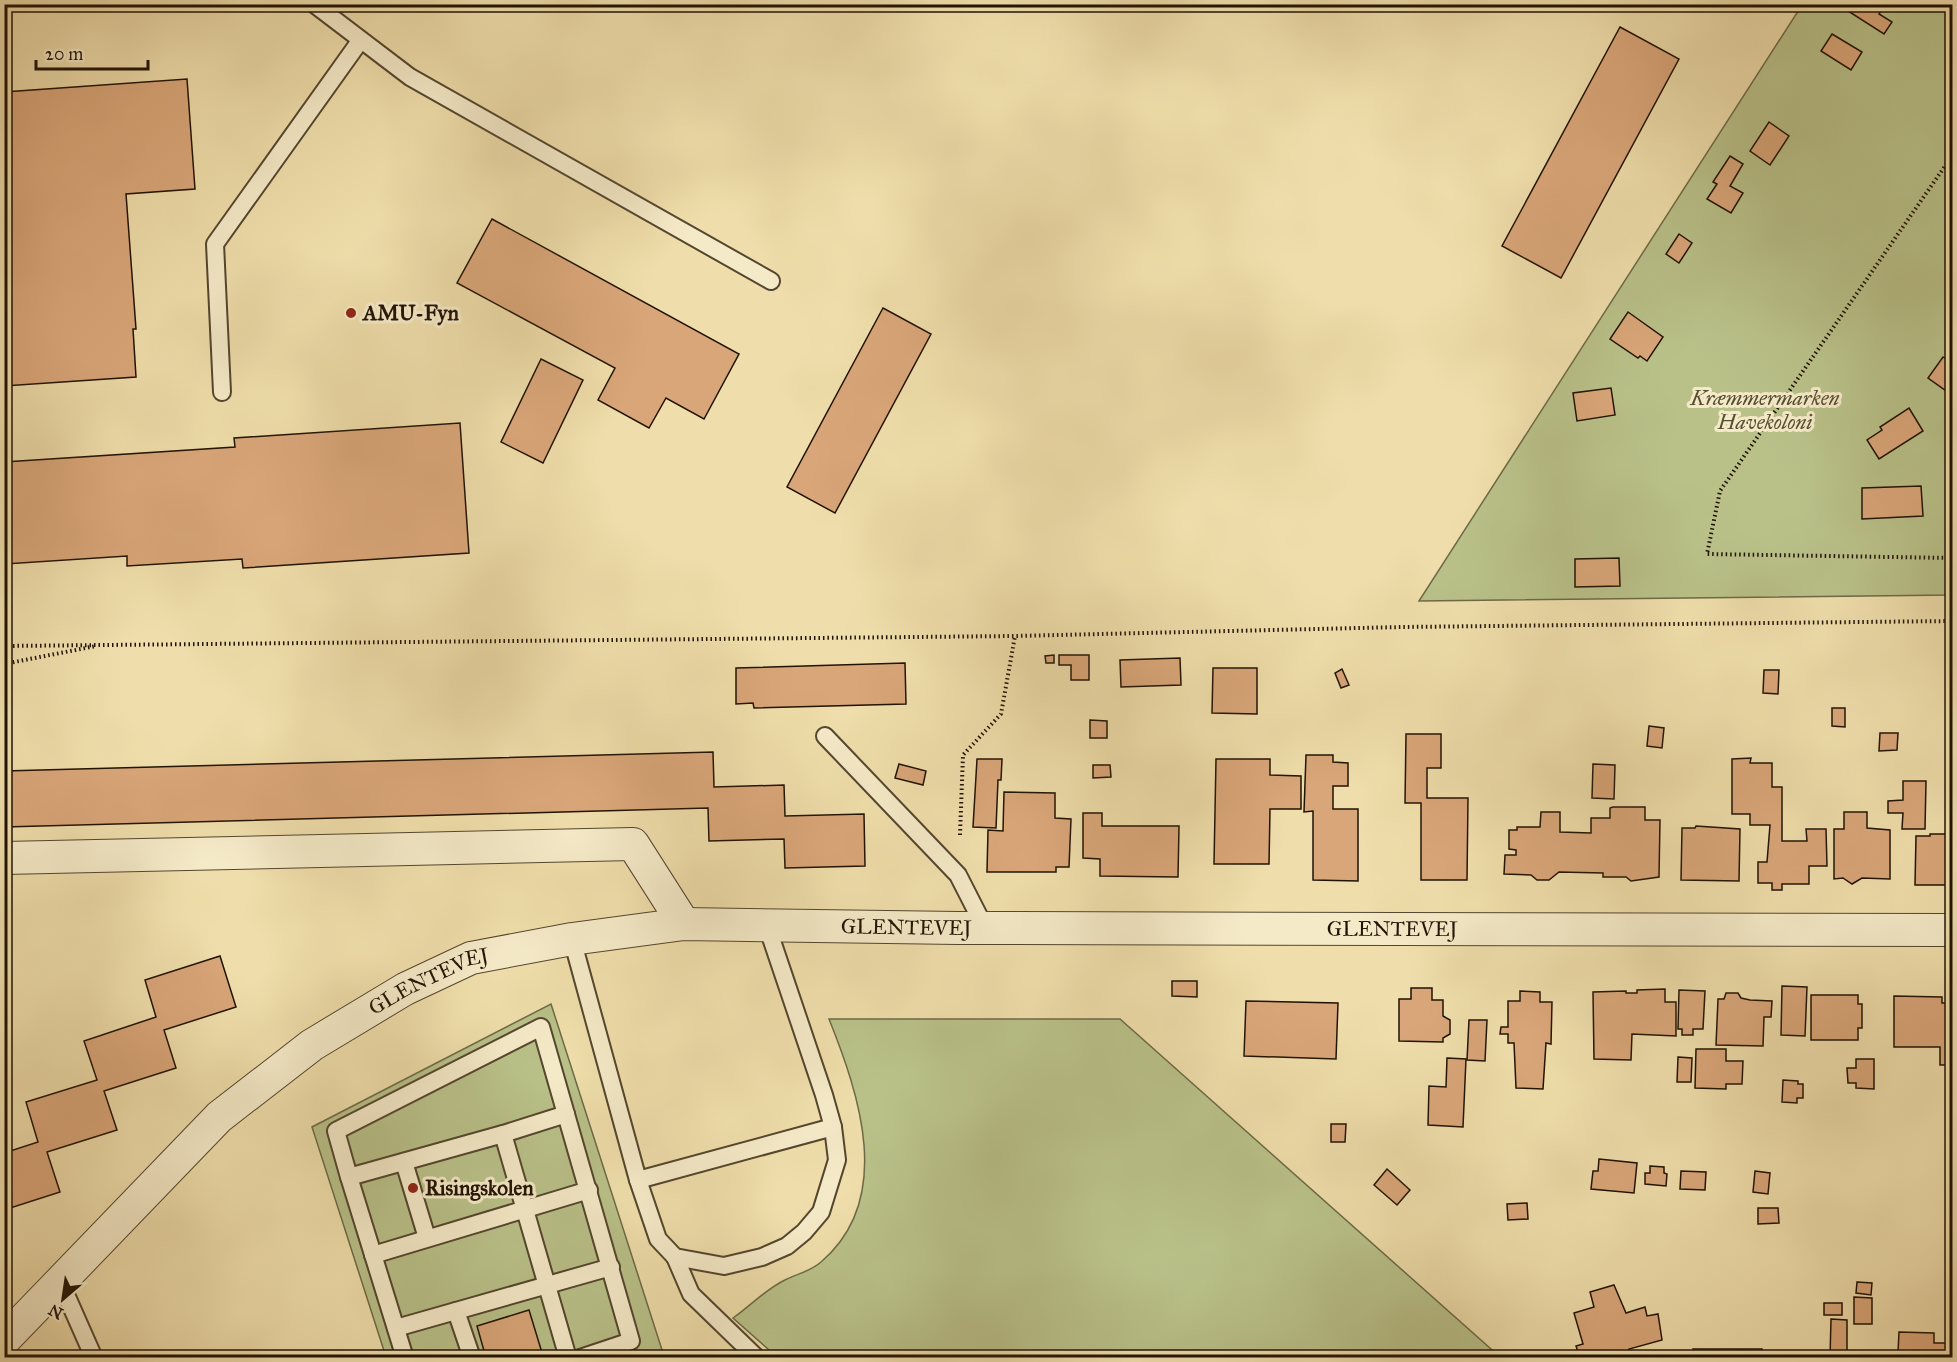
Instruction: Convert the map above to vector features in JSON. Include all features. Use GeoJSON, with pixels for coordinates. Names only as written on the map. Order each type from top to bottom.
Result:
{"type":"FeatureCollection","features":[{"type":"Feature","properties":{"kind":"street"},"geometry":{"type":"LineString","coordinates":[[4,858],[633,844],[684,924]]}},
{"type":"Feature","properties":{"kind":"street","name":"GLENTEVEJ"},"geometry":{"type":"LineString","coordinates":[[4,1340],[219,1117],[312,1045],[405,989],[471,958],[572,939],[684,924],[985,928],[1953,930]]}},
{"type":"Feature","properties":{"kind":"lane"},"geometry":{"type":"LineString","coordinates":[[315,4],[360,41],[410,77],[771,281]]}},
{"type":"Feature","properties":{"kind":"lane"},"geometry":{"type":"LineString","coordinates":[[222,392],[215,244],[360,41]]}},
{"type":"Feature","properties":{"kind":"lane"},"geometry":{"type":"LineString","coordinates":[[825,736],[958,875],[985,928]]}},
{"type":"Feature","properties":{"kind":"lane"},"geometry":{"type":"LineString","coordinates":[[675,1257],[724,1266],[762,1257],[787,1246],[804,1232],[821,1212],[831,1186],[837,1160],[833,1127],[767,926]]}},
{"type":"Feature","properties":{"kind":"lane"},"geometry":{"type":"LineString","coordinates":[[572,939],[638,1180],[657,1239],[675,1257],[690,1294],[757,1358]]}},
{"type":"Feature","properties":{"kind":"lane"},"geometry":{"type":"LineString","coordinates":[[405,1358],[336,1131],[541,1027],[631,1341],[580,1358]]}},
{"type":"Feature","properties":{"kind":"lane"},"geometry":{"type":"LineString","coordinates":[[349,1177],[566,1114]]}},
{"type":"Feature","properties":{"kind":"lane"},"geometry":{"type":"LineString","coordinates":[[638,1180],[833,1127]]}},
{"type":"Feature","properties":{"kind":"lane"},"geometry":{"type":"LineString","coordinates":[[502,1134],[568,1358]]}},
{"type":"Feature","properties":{"kind":"lane"},"geometry":{"type":"LineString","coordinates":[[404,1162],[427,1238]]}},
{"type":"Feature","properties":{"kind":"lane"},"geometry":{"type":"LineString","coordinates":[[373,1255],[589,1190]]}},
{"type":"Feature","properties":{"kind":"lane"},"geometry":{"type":"LineString","coordinates":[[396,1328],[611,1267]]}},
{"type":"Feature","properties":{"kind":"lane"},"geometry":{"type":"LineString","coordinates":[[60,1281],[94,1358]]}},
{"type":"Feature","properties":{"kind":"lane"},"geometry":{"type":"LineString","coordinates":[[456,1311],[471,1358]]}},
{"type":"Feature","properties":{"kind":"path"},"geometry":{"type":"LineString","coordinates":[[1953,156],[1720,491],[1707,554],[1953,558]]}},
{"type":"Feature","properties":{"kind":"path"},"geometry":{"type":"LineString","coordinates":[[4,646],[109,643],[1015,636],[1390,627],[1953,621]]}},
{"type":"Feature","properties":{"kind":"path"},"geometry":{"type":"LineString","coordinates":[[958,875],[963,755],[1001,714],[1015,636]]}},
{"type":"Feature","properties":{"kind":"path"},"geometry":{"type":"LineString","coordinates":[[4,664],[109,643]]}},
{"type":"Feature","properties":{"kind":"green space","name":"Kræmmermarken Havekoloni"},"geometry":{"type":"Polygon","coordinates":[[[1802,5],[1952,5],[1952,595],[1419,601],[1802,5]]]}},
{"type":"Feature","properties":{"kind":"green space"},"geometry":{"type":"Polygon","coordinates":[[[551,1004],[663,1353],[649,1358],[386,1357],[312,1127],[551,1004]]]}},
{"type":"Feature","properties":{"kind":"green space"},"geometry":{"type":"Polygon","coordinates":[[[829,1019],[1120,1019],[1500,1357],[777,1357],[733,1318],[778,1284],[821,1262],[844,1237],[858,1208],[864,1177],[864,1145],[859,1112],[851,1080],[829,1019]]]}},
{"type":"Feature","properties":{"kind":"building"},"geometry":{"type":"Polygon","coordinates":[[[1852,4],[1885,4],[1879,14],[1892,22],[1884,34],[1848,11],[1852,4]]]}},
{"type":"Feature","properties":{"kind":"building"},"geometry":{"type":"Polygon","coordinates":[[[1620,27],[1679,59],[1561,278],[1502,246],[1620,27]]]}},
{"type":"Feature","properties":{"kind":"building"},"geometry":{"type":"Polygon","coordinates":[[[1832,34],[1862,52],[1851,70],[1821,51],[1832,34]]]}},
{"type":"Feature","properties":{"kind":"building"},"geometry":{"type":"Polygon","coordinates":[[[187,79],[195,189],[126,194],[136,329],[133,329],[136,377],[4,386],[4,92],[187,79]]]}},
{"type":"Feature","properties":{"kind":"building"},"geometry":{"type":"Polygon","coordinates":[[[1769,122],[1789,136],[1770,165],[1750,151],[1769,122]]]}},
{"type":"Feature","properties":{"kind":"building"},"geometry":{"type":"Polygon","coordinates":[[[1730,156],[1743,164],[1730,186],[1743,193],[1731,213],[1707,199],[1717,184],[1713,182],[1730,156]]]}},
{"type":"Feature","properties":{"kind":"building"},"geometry":{"type":"Polygon","coordinates":[[[492,219],[739,354],[704,419],[666,398],[649,428],[598,400],[615,368],[457,283],[492,219]]]}},
{"type":"Feature","properties":{"kind":"building"},"geometry":{"type":"Polygon","coordinates":[[[1679,234],[1692,243],[1679,263],[1666,254],[1679,234]]]}},
{"type":"Feature","properties":{"kind":"building"},"geometry":{"type":"Polygon","coordinates":[[[883,308],[931,334],[835,513],[787,487],[883,308]]]}},
{"type":"Feature","properties":{"kind":"building"},"geometry":{"type":"Polygon","coordinates":[[[1628,312],[1663,337],[1647,361],[1640,356],[1638,358],[1610,339],[1628,312]]]}},
{"type":"Feature","properties":{"kind":"building"},"geometry":{"type":"Polygon","coordinates":[[[1943,357],[1952,363],[1952,395],[1928,378],[1943,357]]]}},
{"type":"Feature","properties":{"kind":"building"},"geometry":{"type":"Polygon","coordinates":[[[541,359],[583,380],[543,463],[501,442],[541,359]]]}},
{"type":"Feature","properties":{"kind":"building"},"geometry":{"type":"Polygon","coordinates":[[[1611,388],[1615,415],[1577,421],[1573,393],[1611,388]]]}},
{"type":"Feature","properties":{"kind":"building"},"geometry":{"type":"Polygon","coordinates":[[[1909,408],[1923,431],[1879,459],[1867,440],[1882,430],[1880,427],[1909,408]]]}},
{"type":"Feature","properties":{"kind":"building"},"geometry":{"type":"Polygon","coordinates":[[[460,423],[469,553],[243,568],[242,559],[127,566],[127,556],[5,564],[4,462],[235,447],[234,438],[460,423]]]}},
{"type":"Feature","properties":{"kind":"building"},"geometry":{"type":"Polygon","coordinates":[[[1921,486],[1923,516],[1862,519],[1862,488],[1921,486]]]}},
{"type":"Feature","properties":{"kind":"building"},"geometry":{"type":"Polygon","coordinates":[[[1619,558],[1620,586],[1575,587],[1575,559],[1619,558]]]}},
{"type":"Feature","properties":{"kind":"building"},"geometry":{"type":"Polygon","coordinates":[[[1054,655],[1054,663],[1046,663],[1045,656],[1054,655]]]}},
{"type":"Feature","properties":{"kind":"building"},"geometry":{"type":"Polygon","coordinates":[[[1059,655],[1089,655],[1089,680],[1071,680],[1071,665],[1059,665],[1059,655]]]}},
{"type":"Feature","properties":{"kind":"building"},"geometry":{"type":"Polygon","coordinates":[[[1180,658],[1181,685],[1121,687],[1120,660],[1180,658]]]}},
{"type":"Feature","properties":{"kind":"building"},"geometry":{"type":"Polygon","coordinates":[[[905,663],[906,704],[754,708],[753,703],[736,704],[736,668],[905,663]]]}},
{"type":"Feature","properties":{"kind":"building"},"geometry":{"type":"Polygon","coordinates":[[[1213,668],[1257,668],[1257,714],[1212,713],[1213,668]]]}},
{"type":"Feature","properties":{"kind":"building"},"geometry":{"type":"Polygon","coordinates":[[[1342,669],[1349,685],[1341,688],[1335,673],[1342,669]]]}},
{"type":"Feature","properties":{"kind":"building"},"geometry":{"type":"Polygon","coordinates":[[[1764,670],[1779,670],[1778,694],[1763,693],[1764,670]]]}},
{"type":"Feature","properties":{"kind":"building"},"geometry":{"type":"Polygon","coordinates":[[[1832,708],[1845,708],[1845,727],[1832,726],[1832,708]]]}},
{"type":"Feature","properties":{"kind":"building"},"geometry":{"type":"Polygon","coordinates":[[[1090,720],[1107,721],[1107,738],[1090,738],[1090,720]]]}},
{"type":"Feature","properties":{"kind":"building"},"geometry":{"type":"Polygon","coordinates":[[[1649,726],[1664,728],[1662,748],[1647,746],[1649,726]]]}},
{"type":"Feature","properties":{"kind":"building"},"geometry":{"type":"Polygon","coordinates":[[[1880,733],[1898,733],[1897,750],[1879,751],[1880,733]]]}},
{"type":"Feature","properties":{"kind":"building"},"geometry":{"type":"Polygon","coordinates":[[[1406,734],[1441,734],[1441,768],[1427,768],[1427,798],[1468,798],[1467,880],[1421,880],[1421,803],[1405,803],[1406,734]]]}},
{"type":"Feature","properties":{"kind":"building"},"geometry":{"type":"Polygon","coordinates":[[[713,752],[714,787],[784,785],[785,816],[864,814],[865,866],[785,868],[784,839],[709,841],[708,808],[4,827],[4,771],[713,752]]]}},
{"type":"Feature","properties":{"kind":"building"},"geometry":{"type":"Polygon","coordinates":[[[1306,755],[1333,755],[1333,762],[1348,763],[1348,786],[1333,786],[1333,809],[1358,809],[1358,881],[1313,880],[1313,811],[1304,812],[1306,755]]]}},
{"type":"Feature","properties":{"kind":"building"},"geometry":{"type":"Polygon","coordinates":[[[1751,758],[1750,763],[1772,763],[1772,787],[1782,787],[1782,841],[1807,841],[1806,829],[1826,829],[1827,866],[1809,866],[1809,884],[1782,884],[1782,890],[1772,890],[1772,883],[1758,883],[1758,862],[1767,862],[1770,825],[1750,825],[1750,814],[1732,814],[1732,759],[1751,758]]]}},
{"type":"Feature","properties":{"kind":"building"},"geometry":{"type":"Polygon","coordinates":[[[977,759],[1002,759],[1001,780],[998,780],[996,828],[973,827],[977,759]]]}},
{"type":"Feature","properties":{"kind":"building"},"geometry":{"type":"Polygon","coordinates":[[[1216,759],[1270,759],[1270,775],[1301,776],[1301,809],[1270,809],[1269,864],[1214,864],[1216,759]]]}},
{"type":"Feature","properties":{"kind":"building"},"geometry":{"type":"Polygon","coordinates":[[[899,764],[926,771],[923,785],[895,778],[899,764]]]}},
{"type":"Feature","properties":{"kind":"building"},"geometry":{"type":"Polygon","coordinates":[[[1593,764],[1615,765],[1614,799],[1592,798],[1593,764]]]}},
{"type":"Feature","properties":{"kind":"building"},"geometry":{"type":"Polygon","coordinates":[[[1093,765],[1110,765],[1111,777],[1093,778],[1093,765]]]}},
{"type":"Feature","properties":{"kind":"building"},"geometry":{"type":"Polygon","coordinates":[[[1903,781],[1926,781],[1925,829],[1902,829],[1903,813],[1888,813],[1888,801],[1903,800],[1903,781]]]}},
{"type":"Feature","properties":{"kind":"building"},"geometry":{"type":"Polygon","coordinates":[[[1004,792],[1055,793],[1055,818],[1071,819],[1069,867],[1056,867],[1056,872],[987,872],[988,830],[1003,831],[1004,792]]]}},
{"type":"Feature","properties":{"kind":"building"},"geometry":{"type":"Polygon","coordinates":[[[1645,807],[1645,820],[1660,820],[1659,877],[1631,881],[1626,877],[1603,877],[1603,873],[1559,872],[1549,880],[1537,880],[1531,875],[1504,874],[1505,855],[1516,855],[1516,850],[1509,849],[1509,830],[1517,830],[1517,827],[1540,827],[1541,812],[1560,812],[1560,832],[1591,833],[1591,818],[1610,818],[1610,808],[1645,807]]]}},
{"type":"Feature","properties":{"kind":"building"},"geometry":{"type":"Polygon","coordinates":[[[1844,812],[1867,812],[1867,828],[1890,830],[1890,879],[1862,878],[1852,884],[1843,878],[1834,879],[1834,829],[1844,829],[1844,812]]]}},
{"type":"Feature","properties":{"kind":"building"},"geometry":{"type":"Polygon","coordinates":[[[1083,813],[1102,813],[1102,826],[1179,826],[1178,877],[1100,876],[1100,859],[1083,858],[1083,813]]]}},
{"type":"Feature","properties":{"kind":"building"},"geometry":{"type":"Polygon","coordinates":[[[1696,826],[1740,829],[1739,881],[1681,880],[1682,828],[1695,828],[1696,826]]]}},
{"type":"Feature","properties":{"kind":"building"},"geometry":{"type":"Polygon","coordinates":[[[1930,834],[1952,834],[1952,885],[1915,885],[1916,836],[1930,836],[1930,834]]]}},
{"type":"Feature","properties":{"kind":"building"},"geometry":{"type":"Polygon","coordinates":[[[220,956],[236,1007],[164,1030],[176,1068],[104,1091],[117,1130],[47,1152],[60,1192],[4,1210],[4,1153],[38,1142],[26,1102],[97,1080],[84,1041],[156,1017],[145,980],[220,956]]]}},
{"type":"Feature","properties":{"kind":"building"},"geometry":{"type":"Polygon","coordinates":[[[1172,981],[1197,981],[1197,997],[1172,996],[1172,981]]]}},
{"type":"Feature","properties":{"kind":"building"},"geometry":{"type":"Polygon","coordinates":[[[1782,986],[1807,987],[1805,1036],[1781,1035],[1782,986]]]}},
{"type":"Feature","properties":{"kind":"building"},"geometry":{"type":"Polygon","coordinates":[[[1411,988],[1432,988],[1432,1000],[1443,1000],[1443,1016],[1450,1020],[1450,1034],[1443,1038],[1443,1042],[1399,1041],[1399,999],[1411,999],[1411,988]]]}},
{"type":"Feature","properties":{"kind":"building"},"geometry":{"type":"Polygon","coordinates":[[[1665,989],[1665,1002],[1676,1002],[1676,1036],[1632,1034],[1631,1060],[1594,1059],[1593,992],[1637,993],[1637,990],[1665,989]]]}},
{"type":"Feature","properties":{"kind":"building"},"geometry":{"type":"Polygon","coordinates":[[[1679,990],[1705,991],[1703,1029],[1693,1029],[1693,1035],[1682,1035],[1682,1029],[1678,1029],[1679,990]]]}},
{"type":"Feature","properties":{"kind":"building"},"geometry":{"type":"Polygon","coordinates":[[[1520,991],[1540,992],[1540,1002],[1552,1002],[1551,1044],[1546,1043],[1543,1089],[1516,1088],[1514,1043],[1508,1043],[1508,1034],[1500,1034],[1501,1027],[1508,1027],[1508,1001],[1520,1001],[1520,991]]]}},
{"type":"Feature","properties":{"kind":"building"},"geometry":{"type":"Polygon","coordinates":[[[1726,993],[1738,993],[1741,998],[1750,1000],[1772,1001],[1771,1017],[1764,1017],[1763,1046],[1716,1045],[1718,999],[1724,999],[1726,993]]]}},
{"type":"Feature","properties":{"kind":"building"},"geometry":{"type":"Polygon","coordinates":[[[1811,995],[1858,995],[1858,1004],[1862,1004],[1862,1028],[1858,1028],[1858,1040],[1811,1040],[1811,995]]]}},
{"type":"Feature","properties":{"kind":"building"},"geometry":{"type":"Polygon","coordinates":[[[1894,996],[1942,997],[1942,1003],[1952,1003],[1952,1065],[1940,1065],[1940,1047],[1894,1047],[1894,996]]]}},
{"type":"Feature","properties":{"kind":"building"},"geometry":{"type":"Polygon","coordinates":[[[1246,1001],[1338,1003],[1336,1059],[1244,1056],[1246,1001]]]}},
{"type":"Feature","properties":{"kind":"building"},"geometry":{"type":"Polygon","coordinates":[[[1469,1020],[1487,1020],[1485,1061],[1467,1060],[1469,1020]]]}},
{"type":"Feature","properties":{"kind":"building"},"geometry":{"type":"Polygon","coordinates":[[[1696,1049],[1726,1049],[1726,1061],[1743,1061],[1742,1084],[1726,1084],[1726,1089],[1695,1088],[1696,1049]]]}},
{"type":"Feature","properties":{"kind":"building"},"geometry":{"type":"Polygon","coordinates":[[[1678,1057],[1692,1058],[1691,1082],[1677,1082],[1678,1057]]]}},
{"type":"Feature","properties":{"kind":"building"},"geometry":{"type":"Polygon","coordinates":[[[1447,1058],[1466,1059],[1463,1127],[1428,1125],[1429,1086],[1446,1087],[1447,1058]]]}},
{"type":"Feature","properties":{"kind":"building"},"geometry":{"type":"Polygon","coordinates":[[[1856,1059],[1874,1059],[1874,1089],[1856,1088],[1856,1083],[1848,1083],[1847,1068],[1856,1068],[1856,1059]]]}},
{"type":"Feature","properties":{"kind":"building"},"geometry":{"type":"Polygon","coordinates":[[[1783,1080],[1798,1081],[1798,1084],[1803,1084],[1803,1098],[1797,1098],[1797,1103],[1782,1102],[1783,1080]]]}},
{"type":"Feature","properties":{"kind":"building"},"geometry":{"type":"Polygon","coordinates":[[[1331,1124],[1346,1124],[1345,1142],[1331,1142],[1331,1124]]]}},
{"type":"Feature","properties":{"kind":"building"},"geometry":{"type":"Polygon","coordinates":[[[1599,1159],[1637,1163],[1634,1193],[1591,1189],[1593,1171],[1598,1171],[1599,1159]]]}},
{"type":"Feature","properties":{"kind":"building"},"geometry":{"type":"Polygon","coordinates":[[[1650,1166],[1664,1167],[1664,1173],[1667,1174],[1666,1186],[1645,1184],[1645,1173],[1650,1173],[1650,1166]]]}},
{"type":"Feature","properties":{"kind":"building"},"geometry":{"type":"Polygon","coordinates":[[[1387,1169],[1410,1190],[1397,1205],[1374,1185],[1387,1169]]]}},
{"type":"Feature","properties":{"kind":"building"},"geometry":{"type":"Polygon","coordinates":[[[1681,1171],[1706,1172],[1705,1190],[1680,1189],[1681,1171]]]}},
{"type":"Feature","properties":{"kind":"building"},"geometry":{"type":"Polygon","coordinates":[[[1755,1171],[1770,1173],[1768,1194],[1753,1192],[1755,1171]]]}},
{"type":"Feature","properties":{"kind":"building"},"geometry":{"type":"Polygon","coordinates":[[[1527,1203],[1528,1219],[1508,1220],[1507,1204],[1527,1203]]]}},
{"type":"Feature","properties":{"kind":"building"},"geometry":{"type":"Polygon","coordinates":[[[1758,1208],[1778,1208],[1779,1223],[1758,1224],[1758,1208]]]}},
{"type":"Feature","properties":{"kind":"building"},"geometry":{"type":"Polygon","coordinates":[[[1857,1282],[1872,1283],[1871,1295],[1856,1293],[1857,1282]]]}},
{"type":"Feature","properties":{"kind":"building"},"geometry":{"type":"Polygon","coordinates":[[[1614,1285],[1626,1313],[1645,1307],[1647,1316],[1658,1314],[1662,1340],[1629,1349],[1627,1355],[1580,1358],[1576,1346],[1583,1344],[1574,1313],[1594,1307],[1590,1292],[1614,1285]]]}},
{"type":"Feature","properties":{"kind":"building"},"geometry":{"type":"Polygon","coordinates":[[[1854,1297],[1872,1298],[1872,1324],[1854,1324],[1854,1297]]]}},
{"type":"Feature","properties":{"kind":"building"},"geometry":{"type":"Polygon","coordinates":[[[1824,1303],[1842,1303],[1842,1315],[1824,1315],[1824,1303]]]}},
{"type":"Feature","properties":{"kind":"building"},"geometry":{"type":"Polygon","coordinates":[[[529,1310],[543,1356],[486,1358],[477,1326],[529,1310]]]}},
{"type":"Feature","properties":{"kind":"building"},"geometry":{"type":"Polygon","coordinates":[[[1831,1319],[1847,1320],[1847,1358],[1830,1358],[1831,1319]]]}},
{"type":"Feature","properties":{"kind":"building"},"geometry":{"type":"Polygon","coordinates":[[[1899,1332],[1934,1333],[1934,1343],[1952,1343],[1952,1358],[1861,1358],[1861,1352],[1898,1353],[1899,1332]]]}},
{"type":"Feature","properties":{"kind":"building"},"geometry":{"type":"Polygon","coordinates":[[[1693,1349],[1762,1349],[1762,1358],[1693,1358],[1693,1349]]]}},
{"type":"Feature","properties":{"kind":"place","name":"AMU-Fyn"},"geometry":{"type":"Point","coordinates":[351,313]}},
{"type":"Feature","properties":{"kind":"place","name":"Risingskolen"},"geometry":{"type":"Point","coordinates":[413,1188]}}]}
